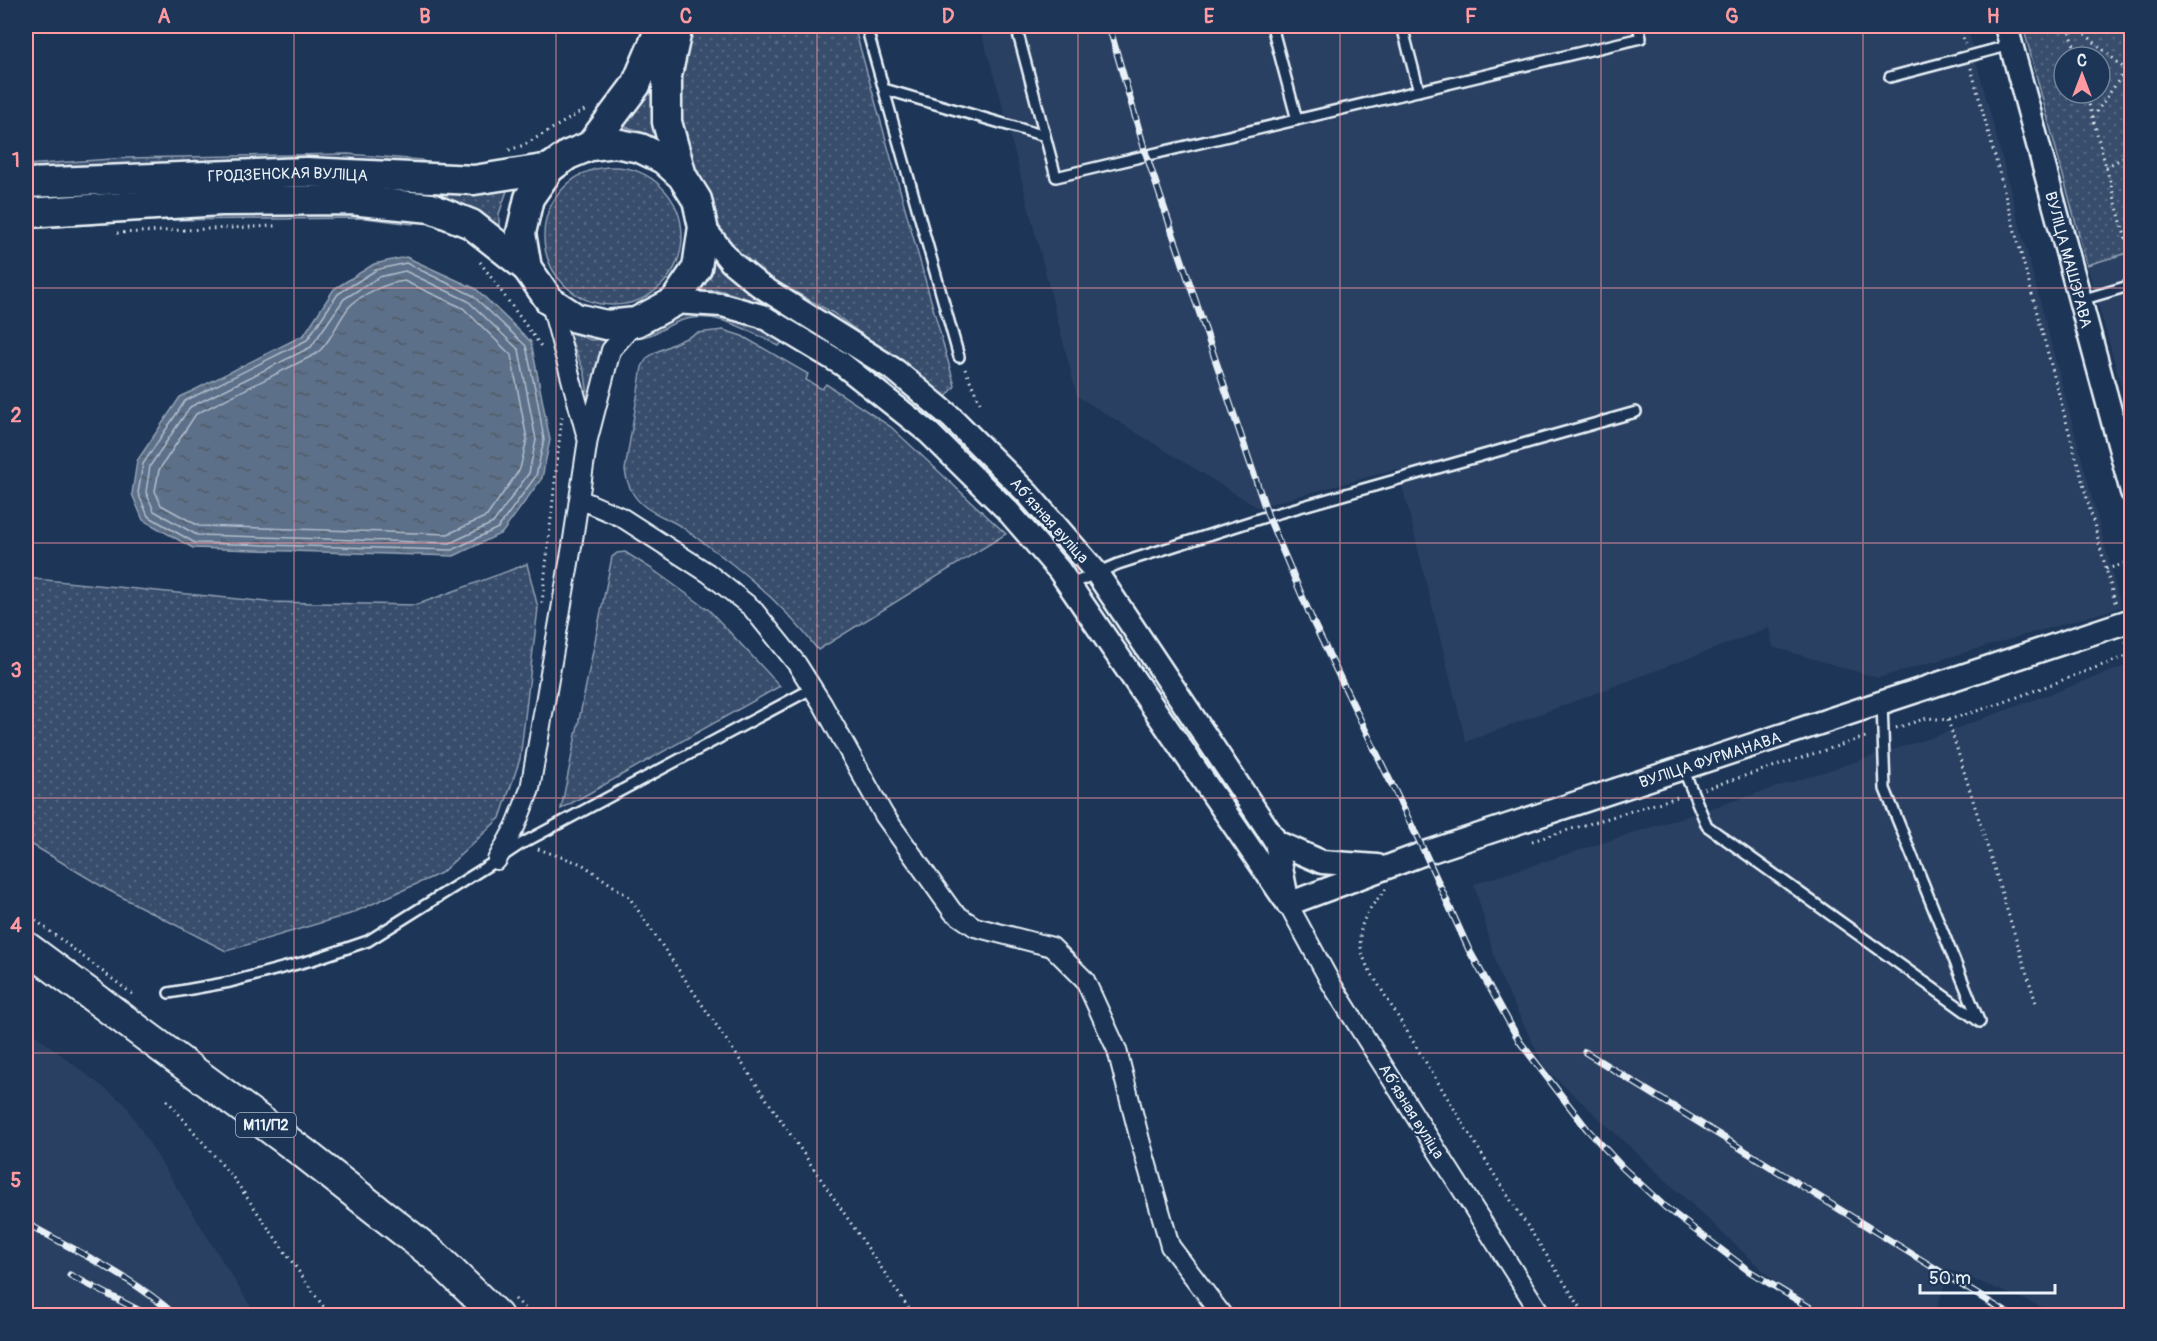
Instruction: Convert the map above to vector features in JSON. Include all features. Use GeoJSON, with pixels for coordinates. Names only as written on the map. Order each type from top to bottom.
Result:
{"type":"FeatureCollection","features":[{"type":"Feature","properties":{"kind":"highway","name":"М11/П2"},"geometry":{"type":"LineString","coordinates":[[26,947],[314,1161],[434,1255],[497,1316]]}},
{"type":"Feature","properties":{"kind":"main road","name":"Абʼязная вуліца"},"geometry":{"type":"LineString","coordinates":[[590,146],[636,85],[661,26]]}},
{"type":"Feature","properties":{"kind":"main road","name":"Абʼязная вуліца"},"geometry":{"type":"LineString","coordinates":[[678,26],[667,76],[667,122],[682,176]]}},
{"type":"Feature","properties":{"kind":"main road","name":"Абʼязная вуліца"},"geometry":{"type":"LineString","coordinates":[[615,143],[640,148],[663,159],[682,176],[697,200],[703,227],[697,268],[674,302],[636,322],[606,325],[576,318],[550,301],[528,268],[521,233],[529,198],[550,168],[568,154],[590,146],[615,143]]}},
{"type":"Feature","properties":{"kind":"main road","name":"ГРОДЗЕНСКАЯ ВУЛІЦА"},"geometry":{"type":"LineString","coordinates":[[26,183],[306,172],[474,180],[550,168]]}},
{"type":"Feature","properties":{"kind":"main road","name":"ГРОДЗЕНСКАЯ ВУЛІЦА"},"geometry":{"type":"LineString","coordinates":[[26,213],[221,201],[350,200],[431,208],[471,224],[528,268]]}},
{"type":"Feature","properties":{"kind":"street","name":"ВУЛІЦА МАШЭРАВА"},"geometry":{"type":"LineString","coordinates":[[2009,35],[2132,492]]}},
{"type":"Feature","properties":{"kind":"street","name":"Абʼязная вуліца"},"geometry":{"type":"LineString","coordinates":[[703,227],[731,262],[759,285],[897,371],[951,417],[1028,494],[1096,572],[1276,842],[1288,904]]}},
{"type":"Feature","properties":{"kind":"street"},"geometry":{"type":"LineString","coordinates":[[550,301],[588,440]]}},
{"type":"Feature","properties":{"kind":"street","name":"Абʼязная вуліца"},"geometry":{"type":"LineString","coordinates":[[674,302],[722,304],[762,316],[842,364],[929,433],[1008,510],[1069,585],[1288,904],[1332,985],[1542,1316]]}},
{"type":"Feature","properties":{"kind":"street"},"geometry":{"type":"LineString","coordinates":[[497,860],[516,825],[530,789],[588,440],[611,350],[636,322]]}},
{"type":"Feature","properties":{"kind":"street"},"geometry":{"type":"LineString","coordinates":[[579,499],[621,517],[708,573],[753,608],[797,663],[884,815],[953,912],[975,927],[1052,947],[1085,980],[1117,1050],[1170,1246],[1223,1316]]}},
{"type":"Feature","properties":{"kind":"street","name":"ВУЛІЦА ФУРМАНАВА"},"geometry":{"type":"LineString","coordinates":[[1288,904],[1391,876],[1683,769],[2126,621]]}},
{"type":"Feature","properties":{"kind":"street"},"geometry":{"type":"LineString","coordinates":[[1276,842],[1322,862],[1391,876]]}},
{"type":"Feature","properties":{"kind":"lane"},"geometry":{"type":"LineString","coordinates":[[866,26],[959,357]]}},
{"type":"Feature","properties":{"kind":"lane"},"geometry":{"type":"LineString","coordinates":[[1016,26],[1056,177],[1641,38],[1638,26]]}},
{"type":"Feature","properties":{"kind":"lane"},"geometry":{"type":"LineString","coordinates":[[1272,26],[1297,120]]}},
{"type":"Feature","properties":{"kind":"lane"},"geometry":{"type":"LineString","coordinates":[[1402,26],[1419,91]]}},
{"type":"Feature","properties":{"kind":"lane"},"geometry":{"type":"LineString","coordinates":[[1890,76],[1968,56],[2009,35]]}},
{"type":"Feature","properties":{"kind":"lane"},"geometry":{"type":"LineString","coordinates":[[884,90],[1045,136]]}},
{"type":"Feature","properties":{"kind":"lane"},"geometry":{"type":"LineString","coordinates":[[2081,300],[2132,285]]}},
{"type":"Feature","properties":{"kind":"lane"},"geometry":{"type":"LineString","coordinates":[[1069,585],[1096,572],[1268,516],[1636,412]]}},
{"type":"Feature","properties":{"kind":"lane"},"geometry":{"type":"LineString","coordinates":[[169,993],[230,982],[281,969],[368,941],[521,844],[813,688]]}},
{"type":"Feature","properties":{"kind":"lane"},"geometry":{"type":"LineString","coordinates":[[1683,769],[1707,826],[1980,1023],[1885,789],[1882,703]]}},
{"type":"Feature","properties":{"kind":"path"},"geometry":{"type":"LineString","coordinates":[[1524,843],[1928,718],[1948,720],[1999,704],[2131,655],[2126,621],[2106,569],[1960,26]]}},
{"type":"Feature","properties":{"kind":"path"},"geometry":{"type":"LineString","coordinates":[[2069,26],[2074,45]]}},
{"type":"Feature","properties":{"kind":"path"},"geometry":{"type":"LineString","coordinates":[[2076,26],[2132,75]]}},
{"type":"Feature","properties":{"kind":"path"},"geometry":{"type":"LineString","coordinates":[[2128,26],[2132,35]]}},
{"type":"Feature","properties":{"kind":"path"},"geometry":{"type":"LineString","coordinates":[[2093,117],[2132,61]]}},
{"type":"Feature","properties":{"kind":"path"},"geometry":{"type":"LineString","coordinates":[[502,152],[524,145],[586,110],[592,104]]}},
{"type":"Feature","properties":{"kind":"path"},"geometry":{"type":"LineString","coordinates":[[2090,105],[2132,262]]}},
{"type":"Feature","properties":{"kind":"path"},"geometry":{"type":"LineString","coordinates":[[2106,167],[2132,153]]}},
{"type":"Feature","properties":{"kind":"path"},"geometry":{"type":"LineString","coordinates":[[109,233],[275,226]]}},
{"type":"Feature","properties":{"kind":"path"},"geometry":{"type":"LineString","coordinates":[[476,256],[540,343],[544,352]]}},
{"type":"Feature","properties":{"kind":"path"},"geometry":{"type":"LineString","coordinates":[[959,357],[980,403]]}},
{"type":"Feature","properties":{"kind":"path"},"geometry":{"type":"LineString","coordinates":[[542,609],[562,411]]}},
{"type":"Feature","properties":{"kind":"path"},"geometry":{"type":"LineString","coordinates":[[2106,569],[2132,562]]}},
{"type":"Feature","properties":{"kind":"path"},"geometry":{"type":"LineString","coordinates":[[1948,720],[2036,1003]]}},
{"type":"Feature","properties":{"kind":"path"},"geometry":{"type":"LineString","coordinates":[[521,844],[582,864],[629,897],[914,1316]]}},
{"type":"Feature","properties":{"kind":"path"},"geometry":{"type":"LineString","coordinates":[[1391,876],[1386,889],[1362,922],[1359,937],[1360,951],[1497,1179],[1586,1316]]}},
{"type":"Feature","properties":{"kind":"path"},"geometry":{"type":"LineString","coordinates":[[167,1101],[234,1179],[330,1316]]}},
{"type":"Feature","properties":{"kind":"shaded area"},"geometry":{"type":"Polygon","coordinates":[[[691,26],[854,26],[955,386],[946,397],[833,313],[759,272],[741,259],[726,241],[682,143],[677,87],[691,26]]]}},
{"type":"Feature","properties":{"kind":"shaded area"},"geometry":{"type":"Polygon","coordinates":[[[979,26],[1967,26],[2121,607],[1878,678],[1773,647],[1769,628],[1466,742],[1398,469],[1257,507],[1077,396],[999,92],[979,26]]]}},
{"type":"Feature","properties":{"kind":"shaded area"},"geometry":{"type":"Polygon","coordinates":[[[2023,26],[2124,26],[2132,51],[2131,252],[2087,265],[2023,26]]]}},
{"type":"Feature","properties":{"kind":"shaded area"},"geometry":{"type":"Polygon","coordinates":[[[660,56],[655,96],[656,139],[619,125],[660,56]]]}},
{"type":"Feature","properties":{"kind":"shaded area"},"geometry":{"type":"Polygon","coordinates":[[[348,154],[421,160],[430,164],[357,161],[197,161],[26,172],[26,165],[126,158],[348,154]]]}},
{"type":"Feature","properties":{"kind":"shaded area"},"geometry":{"type":"Polygon","coordinates":[[[613,167],[639,172],[662,187],[677,210],[682,236],[677,262],[662,285],[639,300],[613,305],[587,300],[564,285],[549,262],[544,236],[549,210],[564,187],[587,172],[613,167]]]}},
{"type":"Feature","properties":{"kind":"shaded area"},"geometry":{"type":"Polygon","coordinates":[[[509,185],[499,214],[499,230],[463,205],[439,197],[440,191],[509,185]]]}},
{"type":"Feature","properties":{"kind":"shaded area"},"geometry":{"type":"Polygon","coordinates":[[[286,209],[423,217],[412,224],[365,218],[163,220],[26,229],[26,221],[286,209]]]}},
{"type":"Feature","properties":{"kind":"shaded area"},"geometry":{"type":"Polygon","coordinates":[[[2131,252],[2131,420],[2087,265],[2131,252]]]}},
{"type":"Feature","properties":{"kind":"shaded area"},"geometry":{"type":"Polygon","coordinates":[[[710,254],[726,273],[758,299],[801,322],[892,380],[945,426],[943,430],[940,432],[886,382],[827,342],[780,315],[736,295],[719,290],[693,291],[710,254]]]}},
{"type":"Feature","properties":{"kind":"shaded area"},"geometry":{"type":"Polygon","coordinates":[[[694,310],[747,321],[782,342],[779,346],[730,323],[704,318],[691,318],[677,322],[651,335],[634,338],[658,320],[694,310]]]}},
{"type":"Feature","properties":{"kind":"shaded area"},"geometry":{"type":"Polygon","coordinates":[[[723,330],[742,336],[808,374],[806,380],[822,389],[826,384],[891,427],[1006,534],[818,650],[772,598],[683,528],[643,505],[633,494],[627,480],[625,470],[642,367],[647,358],[697,333],[723,330]]]}},
{"type":"Feature","properties":{"kind":"shaded area"},"geometry":{"type":"Polygon","coordinates":[[[568,332],[591,340],[605,339],[595,368],[590,411],[585,374],[568,332]]]}},
{"type":"Feature","properties":{"kind":"shaded area"},"geometry":{"type":"Polygon","coordinates":[[[625,552],[709,610],[780,686],[561,809],[612,557],[617,553],[625,552]]]}},
{"type":"Feature","properties":{"kind":"shaded area"},"geometry":{"type":"Polygon","coordinates":[[[527,564],[538,608],[520,759],[500,818],[441,873],[350,914],[226,951],[108,890],[26,841],[26,578],[267,602],[416,605],[527,564]]]}},
{"type":"Feature","properties":{"kind":"shaded area"},"geometry":{"type":"Polygon","coordinates":[[[2131,664],[2131,1315],[2062,1315],[1950,1270],[1934,1315],[1811,1315],[1545,1068],[1500,976],[1474,884],[1936,736],[2131,664]]]}},
{"type":"Feature","properties":{"kind":"shaded area"},"geometry":{"type":"Polygon","coordinates":[[[26,1028],[125,1104],[256,1315],[26,1315],[26,1028]]]}},
{"type":"Feature","properties":{"kind":"water"},"geometry":{"type":"Polygon","coordinates":[[[406,257],[476,289],[531,342],[550,440],[542,478],[502,533],[454,556],[193,548],[143,520],[132,494],[137,461],[180,397],[304,335],[334,289],[374,264],[406,257]]]}},
{"type":"Feature","properties":{"kind":"railway"},"geometry":{"type":"LineString","coordinates":[[1109,26],[1146,154],[1268,516],[1314,624],[1425,853],[1469,950],[1520,1042],[1587,1129],[1623,1168],[1665,1207],[1749,1271],[1824,1316]]}},
{"type":"Feature","properties":{"kind":"railway"},"geometry":{"type":"LineString","coordinates":[[1585,1052],[2012,1316]]}},
{"type":"Feature","properties":{"kind":"railway"},"geometry":{"type":"LineString","coordinates":[[26,1223],[123,1277],[176,1316]]}},
{"type":"Feature","properties":{"kind":"railway"},"geometry":{"type":"LineString","coordinates":[[70,1275],[150,1316]]}}]}
